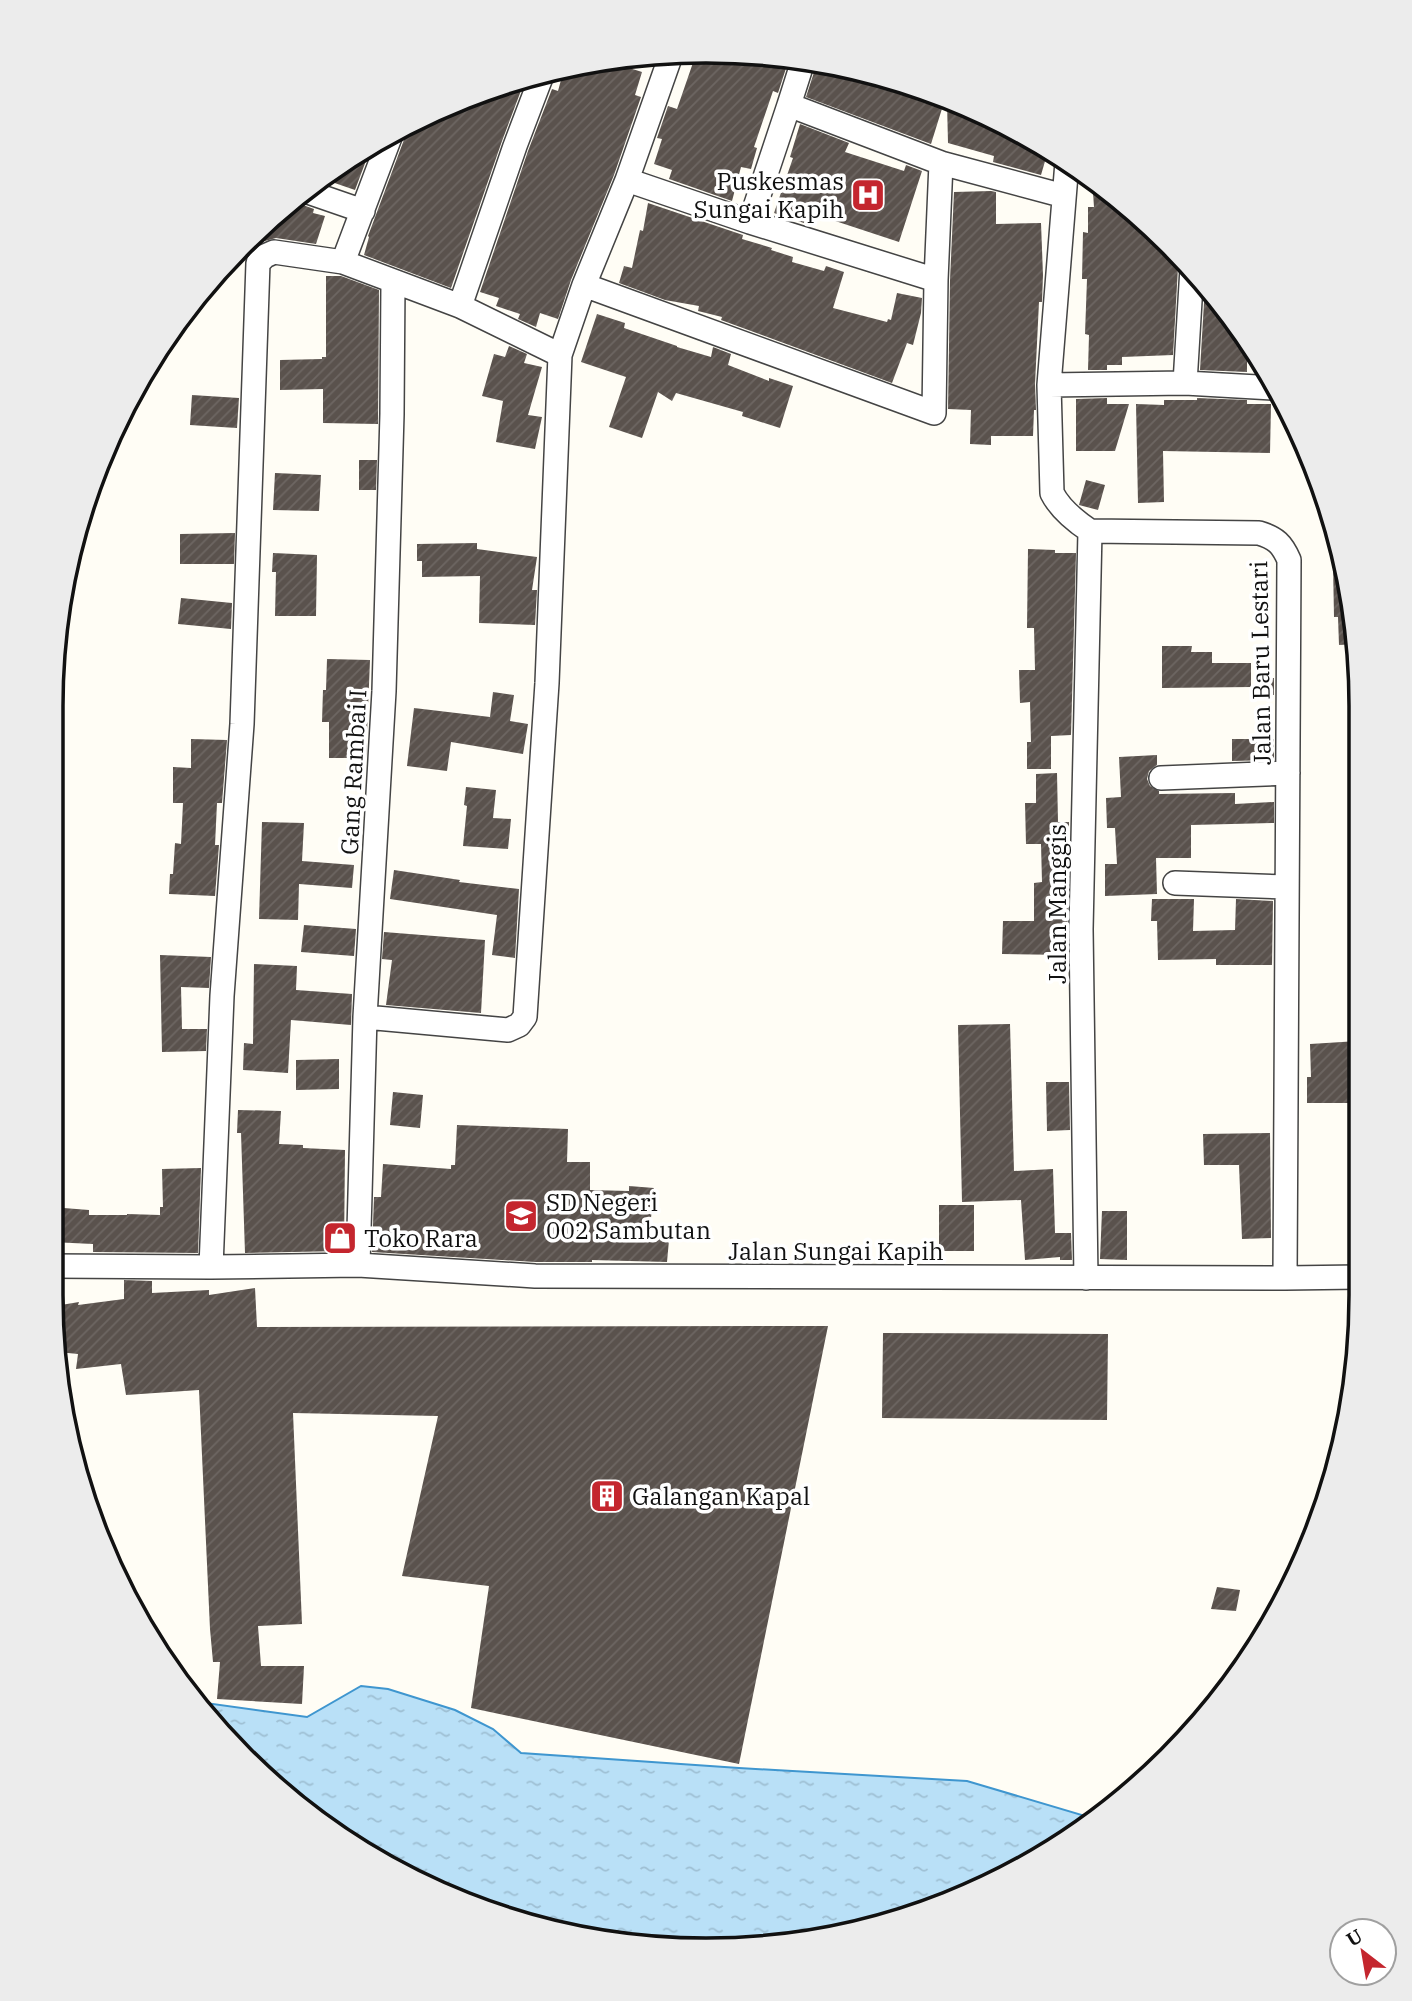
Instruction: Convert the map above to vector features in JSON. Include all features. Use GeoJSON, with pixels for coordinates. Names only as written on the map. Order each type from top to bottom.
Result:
{"type":"FeatureCollection","features":[{"type":"Feature","properties":{"kind":"street"},"geometry":{"type":"LineString","coordinates":[[365,1017],[508,1030],[519,1025],[525,1017],[547,683],[560,355],[584,285],[626,180],[663,64]]}},
{"type":"Feature","properties":{"kind":"street"},"geometry":{"type":"LineString","coordinates":[[750,222],[800,70]]}},
{"type":"Feature","properties":{"kind":"street"},"geometry":{"type":"LineString","coordinates":[[460,306],[538,86]]}},
{"type":"Feature","properties":{"kind":"street"},"geometry":{"type":"LineString","coordinates":[[789,105],[941,163],[1065,196]]}},
{"type":"Feature","properties":{"kind":"street"},"geometry":{"type":"LineString","coordinates":[[343,262],[386,148]]}},
{"type":"Feature","properties":{"kind":"street"},"geometry":{"type":"LineString","coordinates":[[584,285],[934,413],[941,163]]}},
{"type":"Feature","properties":{"kind":"street"},"geometry":{"type":"LineString","coordinates":[[1066,173],[1049,384],[1052,493],[1063,509],[1090,531]]}},
{"type":"Feature","properties":{"kind":"street"},"geometry":{"type":"LineString","coordinates":[[626,180],[936,280]]}},
{"type":"Feature","properties":{"kind":"street"},"geometry":{"type":"LineString","coordinates":[[316,195],[363,211]]}},
{"type":"Feature","properties":{"kind":"street"},"geometry":{"type":"LineString","coordinates":[[211,1267],[222,996],[242,724],[258,263],[274,252],[343,262],[460,306],[560,355]]}},
{"type":"Feature","properties":{"kind":"street","name":"Gang Rambai I"},"geometry":{"type":"LineString","coordinates":[[358,1265],[365,1017],[384,691],[393,282]]}},
{"type":"Feature","properties":{"kind":"street"},"geometry":{"type":"LineString","coordinates":[[1185,383],[1191,284]]}},
{"type":"Feature","properties":{"kind":"street"},"geometry":{"type":"LineString","coordinates":[[1049,384],[1185,383],[1264,387]]}},
{"type":"Feature","properties":{"kind":"street","name":"Jalan Baru Lestari"},"geometry":{"type":"LineString","coordinates":[[1090,531],[1259,533],[1273,537],[1283,545],[1289,560],[1285,1278]]}},
{"type":"Feature","properties":{"kind":"street","name":"Jalan Manggis"},"geometry":{"type":"LineString","coordinates":[[1086,1278],[1081,929],[1090,531]]}},
{"type":"Feature","properties":{"kind":"street"},"geometry":{"type":"LineString","coordinates":[[1161,778],[1288,773]]}},
{"type":"Feature","properties":{"kind":"street"},"geometry":{"type":"LineString","coordinates":[[1175,883],[1287,887]]}},
{"type":"Feature","properties":{"kind":"street","name":"Jalan Sungai Kapih"},"geometry":{"type":"LineString","coordinates":[[63,1266],[358,1265],[535,1276],[1349,1277]]}},
{"type":"Feature","properties":{"kind":"water"},"geometry":{"type":"Polygon","coordinates":[[[361,1686],[388,1689],[455,1710],[493,1729],[521,1753],[967,1781],[1083,1815],[1028,1852],[990,1872],[913,1904],[872,1916],[831,1926],[748,1937],[664,1937],[622,1932],[581,1926],[499,1904],[422,1872],[384,1852],[349,1830],[282,1778],[251,1750],[210,1704],[307,1717],[361,1686]]]}},
{"type":"Feature","properties":{"kind":"building"},"geometry":{"type":"Polygon","coordinates":[[[693,63],[748,64],[786,69],[778,93],[773,91],[754,147],[757,148],[751,169],[741,167],[732,201],[669,179],[672,170],[654,164],[662,139],[657,138],[668,106],[677,109],[693,63]]]}},
{"type":"Feature","properties":{"kind":"building"},"geometry":{"type":"Polygon","coordinates":[[[630,68],[642,72],[635,95],[641,97],[558,319],[540,313],[536,327],[518,319],[520,314],[496,306],[499,298],[480,292],[552,89],[558,91],[561,80],[581,75],[630,68]]]}},
{"type":"Feature","properties":{"kind":"building"},"geometry":{"type":"Polygon","coordinates":[[[814,73],[872,85],[942,108],[931,144],[806,97],[814,73]]]}},
{"type":"Feature","properties":{"kind":"building"},"geometry":{"type":"Polygon","coordinates":[[[521,91],[451,288],[364,255],[368,236],[404,138],[460,112],[521,91]]]}},
{"type":"Feature","properties":{"kind":"building"},"geometry":{"type":"Polygon","coordinates":[[[947,110],[990,129],[1045,160],[1041,175],[993,162],[994,156],[948,143],[947,110]]]}},
{"type":"Feature","properties":{"kind":"building","name":"Puskesmas Sungai Kapih"},"geometry":{"type":"Polygon","coordinates":[[[800,124],[849,143],[845,152],[904,171],[906,165],[922,171],[899,242],[808,212],[804,223],[774,213],[793,158],[790,157],[800,124]]]}},
{"type":"Feature","properties":{"kind":"building"},"geometry":{"type":"Polygon","coordinates":[[[366,161],[355,190],[333,183],[366,161]]]}},
{"type":"Feature","properties":{"kind":"building"},"geometry":{"type":"Polygon","coordinates":[[[954,192],[996,192],[996,224],[1041,223],[1043,275],[1042,302],[1039,302],[1033,436],[991,436],[991,445],[970,444],[971,410],[948,409],[954,192]]]}},
{"type":"Feature","properties":{"kind":"building"},"geometry":{"type":"Polygon","coordinates":[[[1093,193],[1130,223],[1178,270],[1173,355],[1122,357],[1122,365],[1107,365],[1107,370],[1088,370],[1089,335],[1085,334],[1087,279],[1082,279],[1083,232],[1088,233],[1088,207],[1094,207],[1093,193]]]}},
{"type":"Feature","properties":{"kind":"building"},"geometry":{"type":"Polygon","coordinates":[[[648,203],[743,235],[742,239],[793,257],[792,262],[824,271],[826,266],[844,272],[833,308],[887,322],[888,319],[891,320],[897,293],[922,298],[913,345],[907,343],[892,383],[721,320],[722,317],[698,311],[699,306],[665,300],[619,283],[624,266],[632,268],[648,203]]]}},
{"type":"Feature","properties":{"kind":"building"},"geometry":{"type":"Polygon","coordinates":[[[304,205],[314,209],[313,213],[325,216],[316,244],[276,238],[263,240],[304,205]]]}},
{"type":"Feature","properties":{"kind":"building"},"geometry":{"type":"Polygon","coordinates":[[[326,276],[341,276],[379,290],[378,424],[323,423],[323,389],[280,390],[280,360],[326,357],[326,276]]]}},
{"type":"Feature","properties":{"kind":"building"},"geometry":{"type":"Polygon","coordinates":[[[1204,301],[1247,359],[1247,372],[1200,370],[1204,301]]]}},
{"type":"Feature","properties":{"kind":"building"},"geometry":{"type":"Polygon","coordinates":[[[597,314],[625,323],[624,328],[711,357],[713,347],[731,354],[728,365],[769,381],[769,378],[793,386],[780,428],[742,416],[743,412],[676,393],[672,401],[658,392],[642,438],[609,427],[626,377],[581,362],[597,314]]]}},
{"type":"Feature","properties":{"kind":"building"},"geometry":{"type":"Polygon","coordinates":[[[509,346],[527,354],[524,363],[542,367],[528,415],[542,417],[535,449],[496,442],[503,401],[482,396],[494,354],[505,357],[509,346]]]}},
{"type":"Feature","properties":{"kind":"building"},"geometry":{"type":"Polygon","coordinates":[[[192,395],[239,398],[237,428],[190,425],[192,395]]]}},
{"type":"Feature","properties":{"kind":"building"},"geometry":{"type":"Polygon","coordinates":[[[1107,398],[1107,404],[1129,404],[1115,451],[1076,451],[1076,399],[1107,398]]]}},
{"type":"Feature","properties":{"kind":"building"},"geometry":{"type":"Polygon","coordinates":[[[1197,398],[1271,404],[1270,453],[1163,451],[1164,502],[1138,503],[1136,404],[1164,405],[1164,400],[1197,398]]]}},
{"type":"Feature","properties":{"kind":"building"},"geometry":{"type":"Polygon","coordinates":[[[359,460],[377,460],[376,490],[359,490],[359,460]]]}},
{"type":"Feature","properties":{"kind":"building"},"geometry":{"type":"Polygon","coordinates":[[[275,473],[321,475],[319,511],[273,510],[275,473]]]}},
{"type":"Feature","properties":{"kind":"building"},"geometry":{"type":"Polygon","coordinates":[[[1086,480],[1105,485],[1098,510],[1079,505],[1086,480]]]}},
{"type":"Feature","properties":{"kind":"building"},"geometry":{"type":"Polygon","coordinates":[[[235,533],[234,564],[180,564],[180,534],[235,533]]]}},
{"type":"Feature","properties":{"kind":"building"},"geometry":{"type":"Polygon","coordinates":[[[477,543],[477,549],[537,557],[532,590],[537,590],[535,625],[479,623],[480,576],[422,577],[422,561],[417,561],[417,544],[477,543]]]}},
{"type":"Feature","properties":{"kind":"building"},"geometry":{"type":"Polygon","coordinates":[[[1028,549],[1076,553],[1071,735],[1051,736],[1051,769],[1027,769],[1027,742],[1031,742],[1030,702],[1020,703],[1019,670],[1035,670],[1034,628],[1027,628],[1028,549]]]}},
{"type":"Feature","properties":{"kind":"building"},"geometry":{"type":"Polygon","coordinates":[[[273,553],[317,555],[316,616],[275,616],[276,572],[272,572],[273,553]]]}},
{"type":"Feature","properties":{"kind":"building"},"geometry":{"type":"Polygon","coordinates":[[[1333,565],[1346,645],[1339,645],[1338,617],[1334,617],[1333,565]]]}},
{"type":"Feature","properties":{"kind":"building"},"geometry":{"type":"Polygon","coordinates":[[[181,598],[232,603],[231,629],[178,624],[181,598]]]}},
{"type":"Feature","properties":{"kind":"building"},"geometry":{"type":"Polygon","coordinates":[[[1162,646],[1192,646],[1191,652],[1212,652],[1212,663],[1251,663],[1251,687],[1162,688],[1162,646]]]}},
{"type":"Feature","properties":{"kind":"building"},"geometry":{"type":"Polygon","coordinates":[[[327,659],[370,660],[366,758],[329,758],[329,722],[322,722],[327,659]]]}},
{"type":"Feature","properties":{"kind":"building"},"geometry":{"type":"Polygon","coordinates":[[[1262,678],[1274,678],[1274,695],[1262,695],[1262,678]]]}},
{"type":"Feature","properties":{"kind":"building"},"geometry":{"type":"Polygon","coordinates":[[[493,692],[514,695],[510,721],[528,724],[523,754],[451,742],[447,771],[407,766],[414,708],[490,717],[493,692]]]}},
{"type":"Feature","properties":{"kind":"building"},"geometry":{"type":"Polygon","coordinates":[[[191,739],[227,740],[222,803],[217,803],[215,845],[219,845],[215,896],[169,894],[175,843],[181,844],[183,803],[173,803],[173,767],[191,768],[191,739]]]}},
{"type":"Feature","properties":{"kind":"building"},"geometry":{"type":"Polygon","coordinates":[[[1232,739],[1274,739],[1274,760],[1232,761],[1232,739]]]}},
{"type":"Feature","properties":{"kind":"building"},"geometry":{"type":"Polygon","coordinates":[[[1157,755],[1157,765],[1149,771],[1147,779],[1159,794],[1235,793],[1235,804],[1274,802],[1274,823],[1191,825],[1191,858],[1156,858],[1157,894],[1105,896],[1105,864],[1117,864],[1115,828],[1107,828],[1106,798],[1121,797],[1119,757],[1157,755]]]}},
{"type":"Feature","properties":{"kind":"building"},"geometry":{"type":"Polygon","coordinates":[[[1057,773],[1058,822],[1069,822],[1067,955],[1002,954],[1003,921],[1034,921],[1034,883],[1042,882],[1041,844],[1026,844],[1025,803],[1036,803],[1036,774],[1057,773]]]}},
{"type":"Feature","properties":{"kind":"building"},"geometry":{"type":"Polygon","coordinates":[[[466,787],[496,790],[493,818],[511,819],[508,849],[463,846],[466,787]]]}},
{"type":"Feature","properties":{"kind":"building"},"geometry":{"type":"Polygon","coordinates":[[[262,822],[304,823],[302,861],[354,865],[352,888],[299,884],[298,920],[259,919],[262,822]]]}},
{"type":"Feature","properties":{"kind":"building"},"geometry":{"type":"Polygon","coordinates":[[[394,870],[519,889],[515,958],[492,955],[497,915],[390,899],[394,870]]]}},
{"type":"Feature","properties":{"kind":"building"},"geometry":{"type":"Polygon","coordinates":[[[1152,899],[1194,899],[1193,931],[1235,930],[1236,899],[1273,901],[1272,965],[1216,965],[1216,959],[1158,960],[1157,921],[1151,921],[1152,899]]]}},
{"type":"Feature","properties":{"kind":"building"},"geometry":{"type":"Polygon","coordinates":[[[304,925],[356,929],[354,956],[301,952],[304,925]]]}},
{"type":"Feature","properties":{"kind":"building"},"geometry":{"type":"Polygon","coordinates":[[[384,932],[485,940],[481,1013],[386,1005],[392,960],[382,959],[384,932]]]}},
{"type":"Feature","properties":{"kind":"building"},"geometry":{"type":"Polygon","coordinates":[[[160,955],[211,957],[209,988],[181,987],[182,1029],[207,1029],[206,1051],[162,1052],[160,955]]]}},
{"type":"Feature","properties":{"kind":"building"},"geometry":{"type":"Polygon","coordinates":[[[254,964],[297,966],[296,990],[352,994],[351,1025],[291,1020],[288,1073],[243,1070],[244,1043],[253,1044],[254,964]]]}},
{"type":"Feature","properties":{"kind":"building"},"geometry":{"type":"Polygon","coordinates":[[[1010,1024],[1014,1171],[1053,1169],[1055,1233],[1071,1233],[1072,1260],[1060,1260],[1060,1257],[1025,1260],[1021,1200],[962,1202],[958,1025],[1010,1024]]]}},
{"type":"Feature","properties":{"kind":"building"},"geometry":{"type":"Polygon","coordinates":[[[1349,1042],[1349,1103],[1307,1103],[1307,1077],[1311,1077],[1310,1044],[1349,1042]]]}},
{"type":"Feature","properties":{"kind":"building"},"geometry":{"type":"Polygon","coordinates":[[[339,1059],[339,1089],[296,1090],[296,1060],[339,1059]]]}},
{"type":"Feature","properties":{"kind":"building"},"geometry":{"type":"Polygon","coordinates":[[[1046,1082],[1069,1082],[1070,1130],[1047,1131],[1046,1082]]]}},
{"type":"Feature","properties":{"kind":"building"},"geometry":{"type":"Polygon","coordinates":[[[393,1092],[423,1095],[420,1128],[390,1125],[393,1092]]]}},
{"type":"Feature","properties":{"kind":"building"},"geometry":{"type":"Polygon","coordinates":[[[238,1110],[281,1111],[279,1144],[345,1150],[344,1251],[245,1253],[241,1133],[237,1133],[238,1110]]]}},
{"type":"Feature","properties":{"kind":"building"},"geometry":{"type":"Polygon","coordinates":[[[457,1125],[568,1129],[567,1162],[590,1162],[590,1190],[629,1191],[629,1186],[654,1188],[650,1228],[670,1229],[667,1262],[535,1262],[372,1252],[374,1197],[381,1197],[383,1164],[451,1169],[451,1165],[455,1165],[457,1125]]]}},
{"type":"Feature","properties":{"kind":"building"},"geometry":{"type":"Polygon","coordinates":[[[1270,1133],[1271,1238],[1242,1239],[1239,1165],[1204,1165],[1203,1134],[1270,1133]]]}},
{"type":"Feature","properties":{"kind":"building"},"geometry":{"type":"Polygon","coordinates":[[[201,1168],[198,1253],[93,1252],[93,1244],[63,1243],[63,1208],[89,1210],[89,1215],[160,1215],[160,1207],[163,1207],[162,1169],[201,1168]]]}},
{"type":"Feature","properties":{"kind":"building"},"geometry":{"type":"Polygon","coordinates":[[[939,1205],[974,1205],[974,1251],[939,1251],[939,1205]]]}},
{"type":"Feature","properties":{"kind":"building"},"geometry":{"type":"Polygon","coordinates":[[[1102,1211],[1127,1211],[1127,1260],[1100,1259],[1102,1211]]]}},
{"type":"Feature","properties":{"kind":"building","name":"Galangan Kapal"},"geometry":{"type":"Polygon","coordinates":[[[124,1280],[152,1281],[152,1293],[209,1290],[209,1295],[255,1288],[257,1327],[828,1326],[739,1764],[471,1708],[489,1586],[402,1576],[438,1416],[293,1413],[302,1624],[258,1626],[261,1666],[304,1666],[302,1704],[217,1699],[220,1662],[213,1662],[210,1629],[199,1390],[126,1395],[121,1364],[76,1369],[78,1354],[66,1353],[63,1305],[124,1299],[124,1280]]]}},
{"type":"Feature","properties":{"kind":"building"},"geometry":{"type":"Polygon","coordinates":[[[883,1333],[1108,1334],[1107,1420],[882,1418],[883,1333]]]}},
{"type":"Feature","properties":{"kind":"building"},"geometry":{"type":"Polygon","coordinates":[[[1217,1587],[1240,1590],[1236,1611],[1211,1609],[1217,1587]]]}},
{"type":"Feature","properties":{"kind":"place","name":"Puskesmas Sungai Kapih"},"geometry":{"type":"Point","coordinates":[868,195]}},
{"type":"Feature","properties":{"kind":"place","name":"SD Negeri 002 Sambutan"},"geometry":{"type":"Point","coordinates":[521,1216]}},
{"type":"Feature","properties":{"kind":"place","name":"Toko Rara"},"geometry":{"type":"Point","coordinates":[340,1238]}},
{"type":"Feature","properties":{"kind":"place","name":"Galangan Kapal"},"geometry":{"type":"Point","coordinates":[607,1496]}}]}
